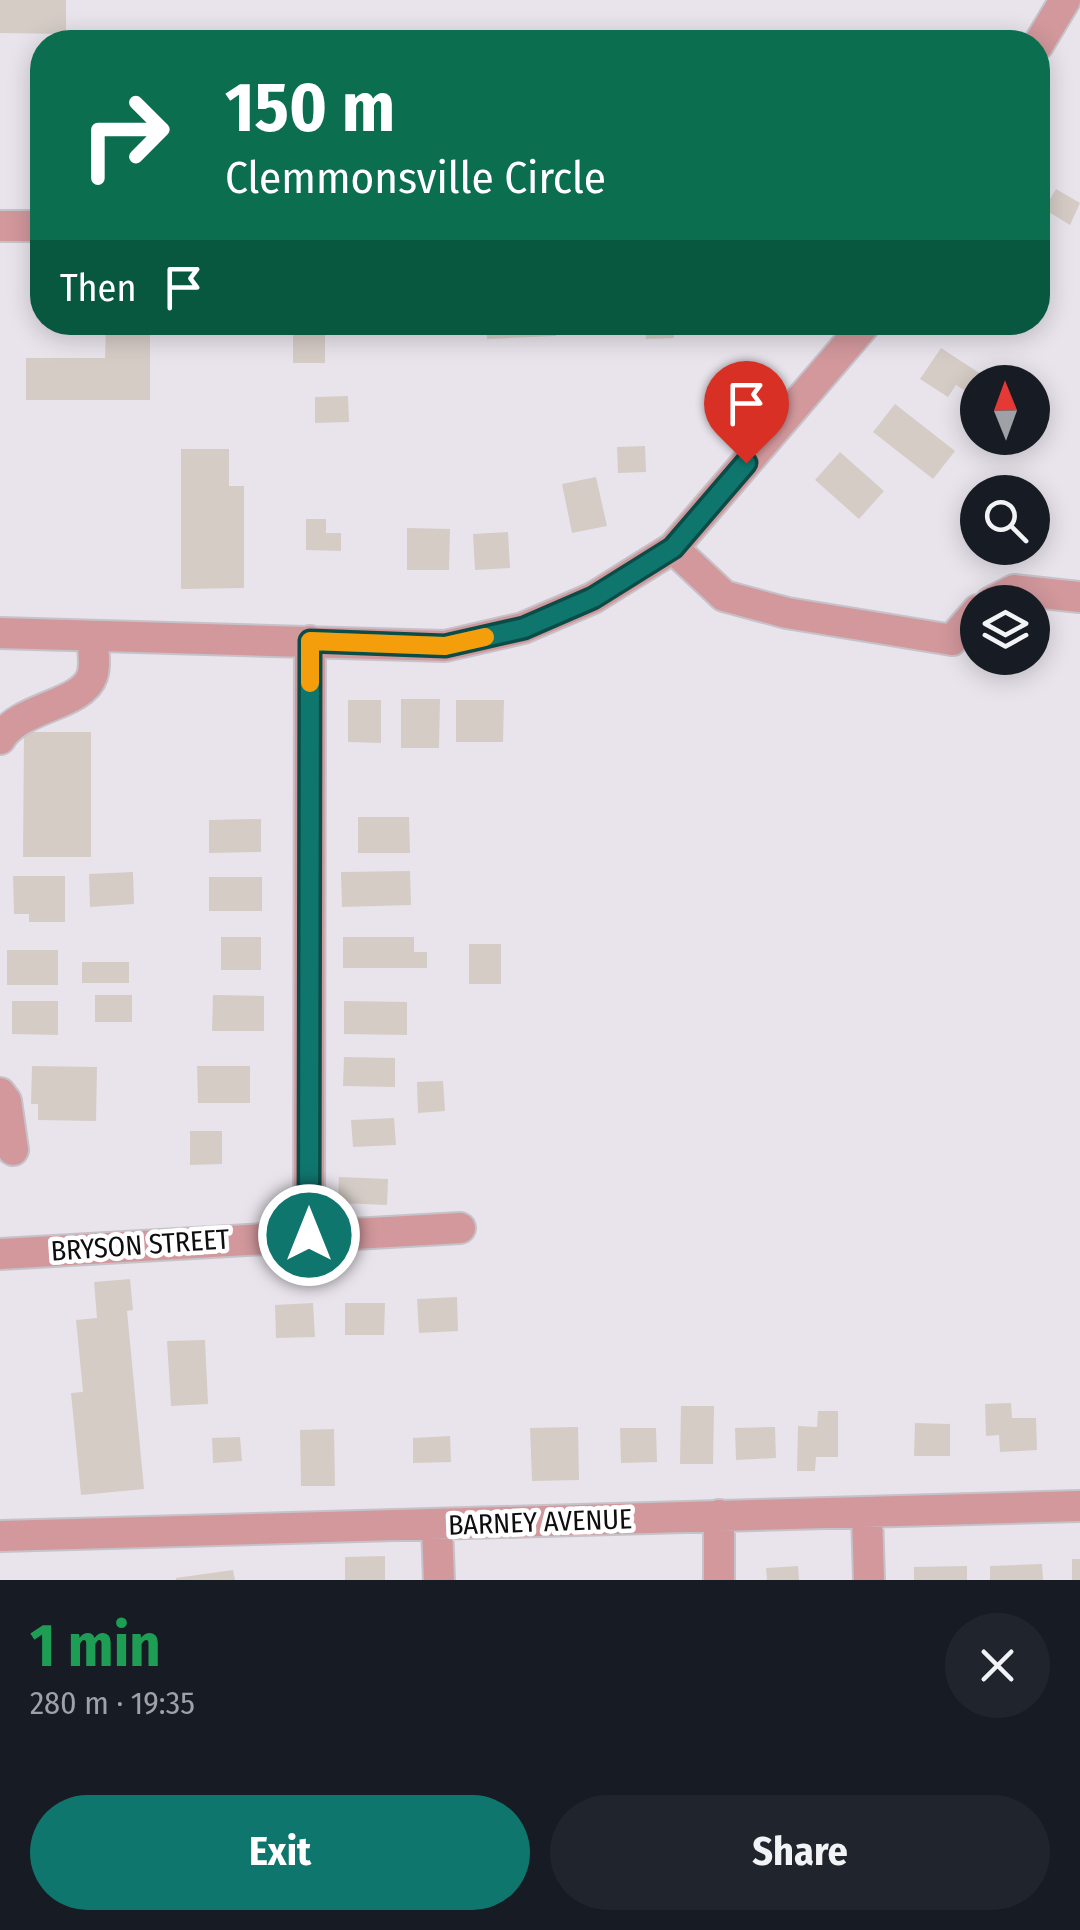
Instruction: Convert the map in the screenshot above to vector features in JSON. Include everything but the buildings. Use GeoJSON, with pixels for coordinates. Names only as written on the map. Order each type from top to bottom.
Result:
{"type":"FeatureCollection","features":[{"type":"Feature","properties":{"kind":"street"},"geometry":{"type":"LineString","coordinates":[[1047,30],[1064,0]]}},
{"type":"Feature","properties":{"kind":"street"},"geometry":{"type":"LineString","coordinates":[[0,226],[30,226]]}},
{"type":"Feature","properties":{"kind":"street"},"geometry":{"type":"LineString","coordinates":[[0,634],[445,646],[524,628],[593,598],[673,548],[855,335]]}},
{"type":"Feature","properties":{"kind":"street"},"geometry":{"type":"LineString","coordinates":[[673,548],[724,596],[788,613],[952,640],[960,631]]}},
{"type":"Feature","properties":{"kind":"street"},"geometry":{"type":"LineString","coordinates":[[1050,594],[1080,597]]}},
{"type":"Feature","properties":{"kind":"street"},"geometry":{"type":"LineString","coordinates":[[0,739],[16,720],[76,694],[90,682],[94,673],[92,636]]}},
{"type":"Feature","properties":{"kind":"street"},"geometry":{"type":"LineString","coordinates":[[309,1235],[310,641]]}},
{"type":"Feature","properties":{"kind":"street"},"geometry":{"type":"LineString","coordinates":[[0,1093],[6,1101],[13,1150]]}},
{"type":"Feature","properties":{"kind":"street","name":"BRYSON STREET"},"geometry":{"type":"LineString","coordinates":[[0,1254],[460,1228]]}},
{"type":"Feature","properties":{"kind":"street","name":"BARNEY AVENUE"},"geometry":{"type":"LineString","coordinates":[[0,1536],[1080,1506]]}},
{"type":"Feature","properties":{"kind":"street"},"geometry":{"type":"LineString","coordinates":[[866,1514],[869,1580]]}},
{"type":"Feature","properties":{"kind":"street"},"geometry":{"type":"LineString","coordinates":[[719,1515],[719,1580]]}},
{"type":"Feature","properties":{"kind":"street"},"geometry":{"type":"LineString","coordinates":[[437,1526],[439,1580]]}},
{"type":"Feature","properties":{"kind":"slow traffic"},"geometry":{"type":"LineString","coordinates":[[310,683],[310,641],[445,646],[485,637]]}},
{"type":"Feature","properties":{"kind":"route"},"geometry":{"type":"LineString","coordinates":[[309,1235],[310,641],[445,646],[524,628],[593,598],[673,548],[746,463]]}}]}
